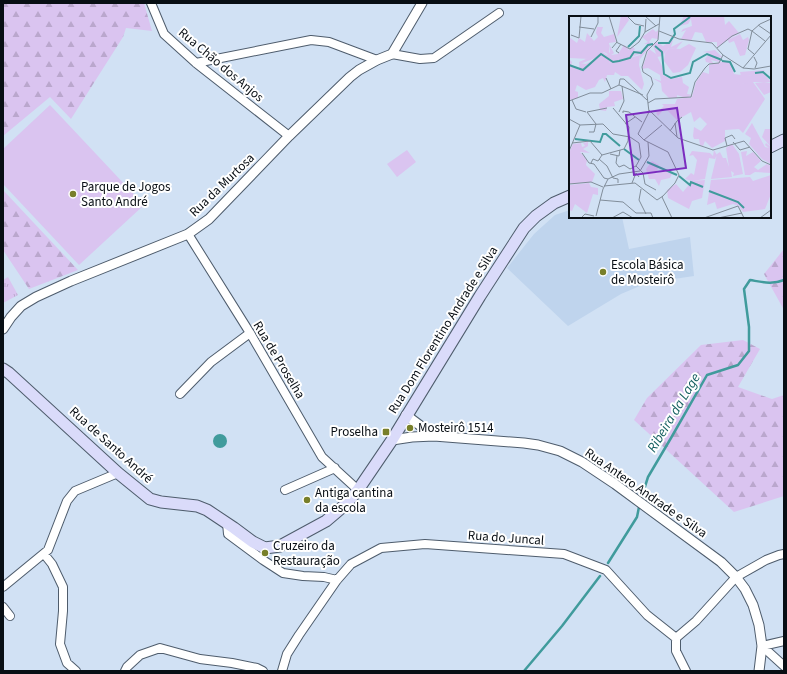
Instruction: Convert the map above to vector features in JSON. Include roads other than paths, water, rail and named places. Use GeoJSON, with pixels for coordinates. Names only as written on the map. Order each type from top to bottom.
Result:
{"type":"FeatureCollection","features":[{"type":"Feature","properties":{"kind":"main road"},"geometry":{"type":"LineString","coordinates":[[771,146],[784,140]]}},
{"type":"Feature","properties":{"kind":"main road","name":"Rua Dom Florentino Andrade e Silva"},"geometry":{"type":"LineString","coordinates":[[231,525],[253,542],[265,548],[280,546],[326,521],[346,504],[358,490],[392,440],[480,296],[524,228],[536,216],[554,203],[569,196]]}},
{"type":"Feature","properties":{"kind":"main road","name":"Rua de Santo André"},"geometry":{"type":"LineString","coordinates":[[3,369],[9,372],[118,473],[150,499],[161,502],[198,506],[231,525]]}},
{"type":"Feature","properties":{"kind":"street","name":"Rua Chão dos Anjos"},"geometry":{"type":"LineString","coordinates":[[151,3],[164,34],[196,63],[289,136]]}},
{"type":"Feature","properties":{"kind":"street"},"geometry":{"type":"LineString","coordinates":[[422,3],[392,54],[420,59],[434,58],[499,13]]}},
{"type":"Feature","properties":{"kind":"street"},"geometry":{"type":"LineString","coordinates":[[196,63],[311,40],[329,42],[377,60]]}},
{"type":"Feature","properties":{"kind":"street","name":"Rua da Murtosa"},"geometry":{"type":"LineString","coordinates":[[3,329],[11,317],[22,306],[36,296],[188,234],[209,219],[289,136],[350,77],[377,60],[392,54]]}},
{"type":"Feature","properties":{"kind":"street","name":"Rua de Proselha"},"geometry":{"type":"LineString","coordinates":[[188,234],[250,333],[322,457],[358,490]]}},
{"type":"Feature","properties":{"kind":"street"},"geometry":{"type":"LineString","coordinates":[[180,394],[211,362],[250,333]]}},
{"type":"Feature","properties":{"kind":"street"},"geometry":{"type":"LineString","coordinates":[[406,415],[434,436]]}},
{"type":"Feature","properties":{"kind":"street","name":"Rua Antero Andrade e Silva"},"geometry":{"type":"LineString","coordinates":[[392,440],[434,436],[524,443],[560,451],[582,462],[615,484],[721,562],[736,577],[745,588],[753,605],[759,625],[762,646],[759,671]]}},
{"type":"Feature","properties":{"kind":"street"},"geometry":{"type":"LineString","coordinates":[[284,490],[334,468]]}},
{"type":"Feature","properties":{"kind":"street"},"geometry":{"type":"LineString","coordinates":[[3,587],[48,550],[66,501],[75,491],[118,473]]}},
{"type":"Feature","properties":{"kind":"street"},"geometry":{"type":"LineString","coordinates":[[231,525],[228,534],[283,573],[324,577],[337,580]]}},
{"type":"Feature","properties":{"kind":"street","name":"Rua do Juncal"},"geometry":{"type":"LineString","coordinates":[[282,671],[286,654],[298,635],[337,580],[351,564],[380,548],[425,544],[564,554],[606,570],[647,615],[676,638]]}},
{"type":"Feature","properties":{"kind":"street"},"geometry":{"type":"LineString","coordinates":[[44,554],[52,564],[63,587],[63,611],[60,644],[67,663],[76,671]]}},
{"type":"Feature","properties":{"kind":"street"},"geometry":{"type":"LineString","coordinates":[[686,671],[676,651],[676,638],[696,621],[736,577],[766,560],[784,554]]}},
{"type":"Feature","properties":{"kind":"street"},"geometry":{"type":"LineString","coordinates":[[3,607],[10,616]]}},
{"type":"Feature","properties":{"kind":"street"},"geometry":{"type":"LineString","coordinates":[[762,646],[784,641]]}},
{"type":"Feature","properties":{"kind":"street"},"geometry":{"type":"LineString","coordinates":[[762,646],[784,666]]}},
{"type":"Feature","properties":{"kind":"street"},"geometry":{"type":"LineString","coordinates":[[125,671],[127,667],[140,655],[160,648],[200,659],[232,662],[257,668],[263,671]]}},
{"type":"Feature","properties":{"kind":"waterway","name":"Ribeira da Lage"},"geometry":{"type":"LineString","coordinates":[[642,496],[648,477],[707,375],[738,365],[749,351],[749,327],[744,289],[750,280],[771,283],[784,280]]}},
{"type":"Feature","properties":{"kind":"waterway","name":"Ribeira da Lage"},"geometry":{"type":"LineString","coordinates":[[608,563],[637,517],[639,507]]}},
{"type":"Feature","properties":{"kind":"waterway","name":"Ribeira da Lage"},"geometry":{"type":"LineString","coordinates":[[524,671],[562,626],[600,576]]}},
{"type":"Feature","properties":{"kind":"place","name":"Parque de Jogos Santo André"},"geometry":{"type":"Point","coordinates":[73,194]}},
{"type":"Feature","properties":{"kind":"place","name":"Escola Básica de Mosteirô"},"geometry":{"type":"Point","coordinates":[603,272]}},
{"type":"Feature","properties":{"kind":"place","name":"Mosteirô 1514"},"geometry":{"type":"Point","coordinates":[410,428]}},
{"type":"Feature","properties":{"kind":"place","name":"Proselha"},"geometry":{"type":"Point","coordinates":[386,432]}},
{"type":"Feature","properties":{"kind":"place","name":"Antiga cantina da escola"},"geometry":{"type":"Point","coordinates":[307,500]}},
{"type":"Feature","properties":{"kind":"place","name":"Cruzeiro da Restauração"},"geometry":{"type":"Point","coordinates":[265,553]}}]}
